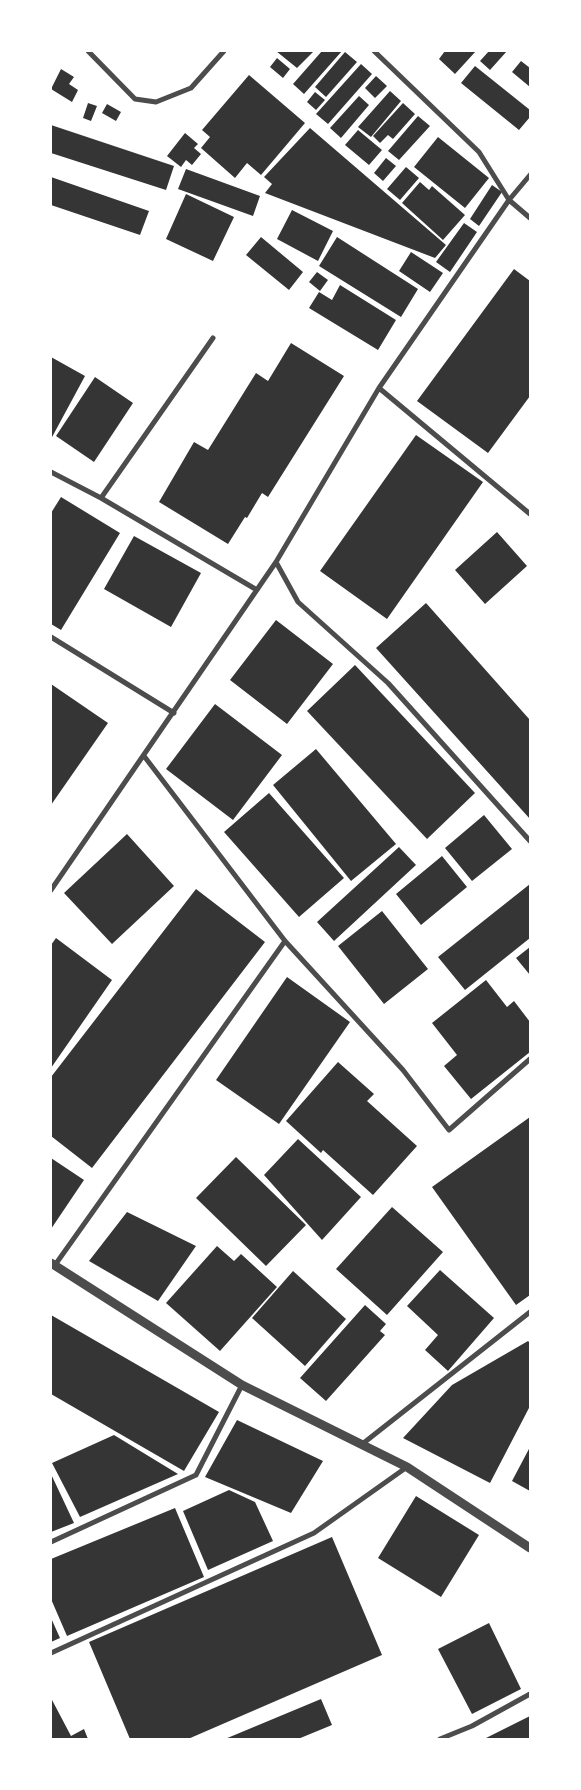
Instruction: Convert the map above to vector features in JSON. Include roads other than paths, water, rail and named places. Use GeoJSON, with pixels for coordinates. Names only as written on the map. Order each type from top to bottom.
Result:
{"type":"FeatureCollection","features":[{"type":"Feature","properties":{"kind":"street"},"geometry":{"type":"LineString","coordinates":[[88,51],[135,99],[156,102],[191,88],[224,51]]}},
{"type":"Feature","properties":{"kind":"street"},"geometry":{"type":"LineString","coordinates":[[374,51],[479,152],[508,200],[530,218]]}},
{"type":"Feature","properties":{"kind":"street"},"geometry":{"type":"LineString","coordinates":[[51,890],[53,884],[174,713],[276,562],[379,388],[508,200],[530,175]]}},
{"type":"Feature","properties":{"kind":"street"},"geometry":{"type":"LineString","coordinates":[[101,498],[213,338]]}},
{"type":"Feature","properties":{"kind":"street"},"geometry":{"type":"LineString","coordinates":[[379,388],[530,514]]}},
{"type":"Feature","properties":{"kind":"street"},"geometry":{"type":"LineString","coordinates":[[51,472],[101,498],[257,590]]}},
{"type":"Feature","properties":{"kind":"street"},"geometry":{"type":"LineString","coordinates":[[276,562],[298,602],[388,683],[530,841]]}},
{"type":"Feature","properties":{"kind":"street"},"geometry":{"type":"LineString","coordinates":[[51,637],[174,713]]}},
{"type":"Feature","properties":{"kind":"street"},"geometry":{"type":"LineString","coordinates":[[144,756],[285,941],[403,1070],[449,1130],[530,1059]]}},
{"type":"Feature","properties":{"kind":"street"},"geometry":{"type":"LineString","coordinates":[[285,941],[53,1264],[242,1385],[407,1467],[530,1548]]}},
{"type":"Feature","properties":{"kind":"street"},"geometry":{"type":"LineString","coordinates":[[361,1445],[530,1312]]}},
{"type":"Feature","properties":{"kind":"street"},"geometry":{"type":"LineString","coordinates":[[51,1542],[196,1476],[242,1385]]}},
{"type":"Feature","properties":{"kind":"street"},"geometry":{"type":"LineString","coordinates":[[51,1653],[314,1533],[407,1467]]}},
{"type":"Feature","properties":{"kind":"street"},"geometry":{"type":"LineString","coordinates":[[440,1739],[472,1726],[530,1694]]}}]}
